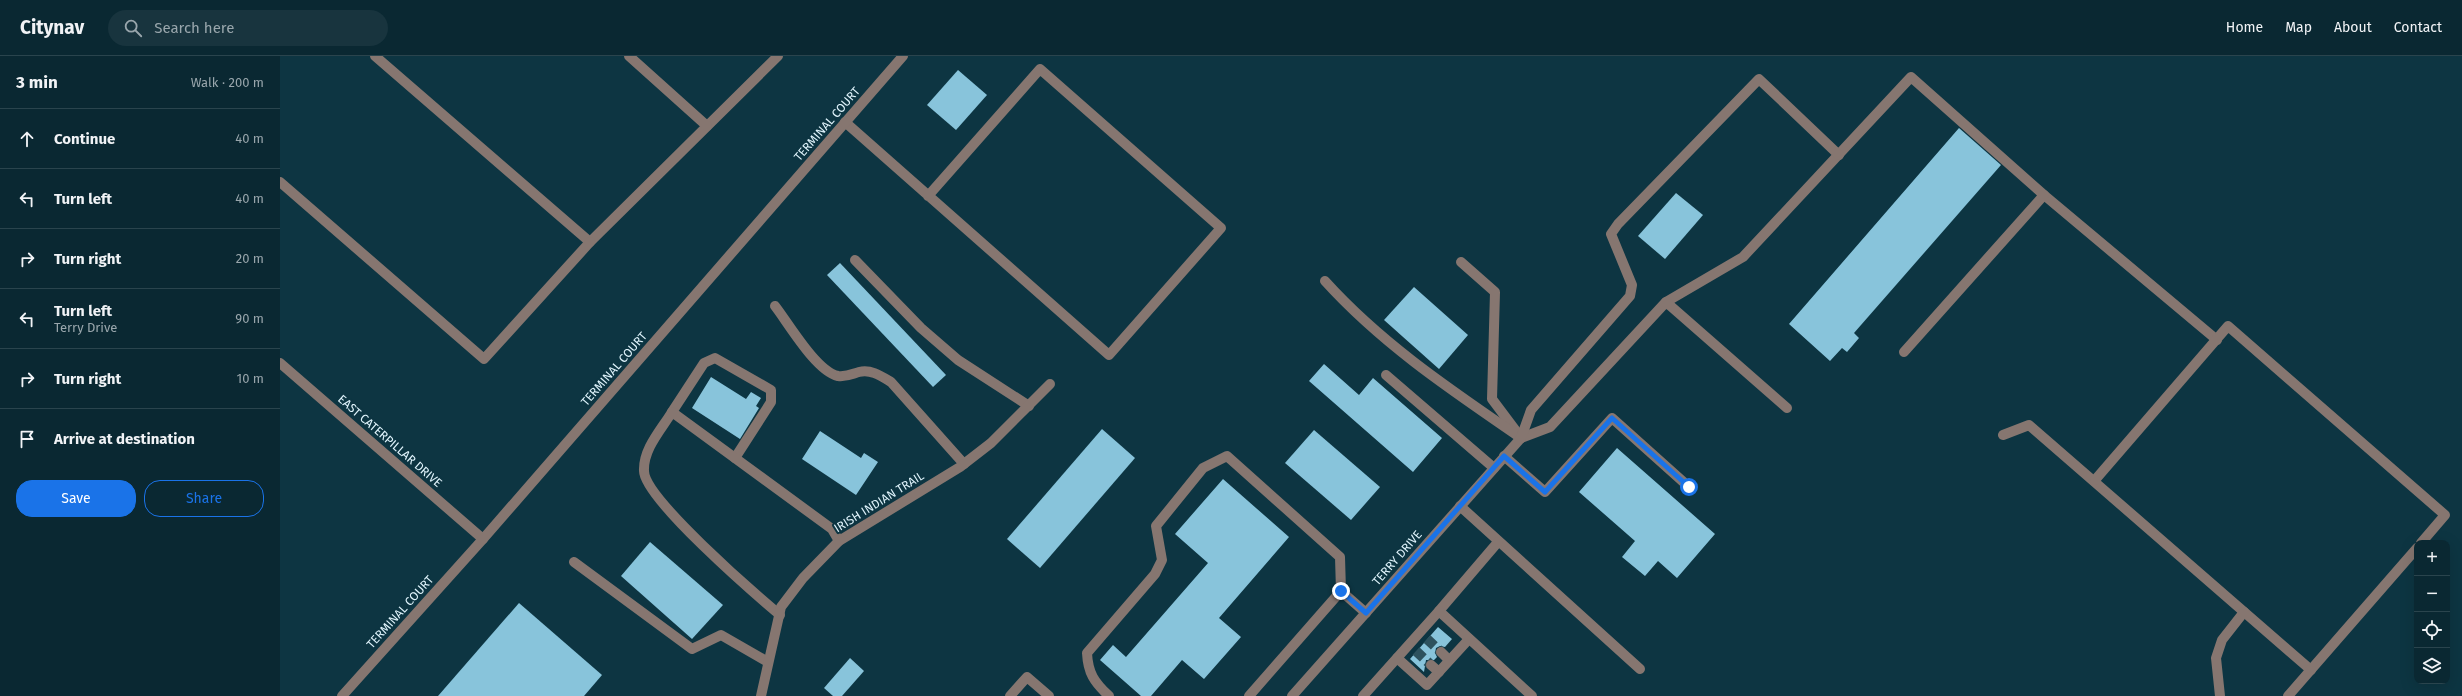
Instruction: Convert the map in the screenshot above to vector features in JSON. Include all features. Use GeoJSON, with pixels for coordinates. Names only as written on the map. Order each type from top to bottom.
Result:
{"type":"FeatureCollection","features":[{"type":"Feature","properties":{"kind":"street"},"geometry":{"type":"LineString","coordinates":[[375,56],[590,242]]}},
{"type":"Feature","properties":{"kind":"street"},"geometry":{"type":"LineString","coordinates":[[629,56],[707,126]]}},
{"type":"Feature","properties":{"kind":"street"},"geometry":{"type":"LineString","coordinates":[[280,182],[484,359],[590,242],[778,56]]}},
{"type":"Feature","properties":{"kind":"street","name":"TERMINAL COURT"},"geometry":{"type":"LineString","coordinates":[[342,696],[483,539],[903,56]]}},
{"type":"Feature","properties":{"kind":"street"},"geometry":{"type":"LineString","coordinates":[[845,122],[928,196],[1109,355],[1221,228],[1040,69],[928,196]]}},
{"type":"Feature","properties":{"kind":"street"},"geometry":{"type":"LineString","coordinates":[[1521,438],[1550,427],[1666,302],[1743,257],[1911,78],[2044,195],[2217,340]]}},
{"type":"Feature","properties":{"kind":"street"},"geometry":{"type":"LineString","coordinates":[[1521,438],[1531,410],[1630,296],[1632,284],[1611,234],[1618,224],[1759,79],[1839,155]]}},
{"type":"Feature","properties":{"kind":"street"},"geometry":{"type":"LineString","coordinates":[[1904,352],[2044,195]]}},
{"type":"Feature","properties":{"kind":"street"},"geometry":{"type":"LineString","coordinates":[[855,260],[921,328],[958,360],[1030,406]]}},
{"type":"Feature","properties":{"kind":"street"},"geometry":{"type":"LineString","coordinates":[[1461,262],[1495,292],[1492,399],[1521,438]]}},
{"type":"Feature","properties":{"kind":"street"},"geometry":{"type":"LineString","coordinates":[[1326,281],[1362,319],[1388,342],[1431,376],[1521,438]]}},
{"type":"Feature","properties":{"kind":"street"},"geometry":{"type":"LineString","coordinates":[[1666,302],[1787,408]]}},
{"type":"Feature","properties":{"kind":"street"},"geometry":{"type":"LineString","coordinates":[[775,306],[822,367],[840,376],[850,376],[860,372],[876,373],[891,382],[964,464]]}},
{"type":"Feature","properties":{"kind":"street"},"geometry":{"type":"LineString","coordinates":[[2095,480],[2228,326],[2445,515],[2424,540]]}},
{"type":"Feature","properties":{"kind":"street"},"geometry":{"type":"LineString","coordinates":[[735,458],[771,402],[771,390],[715,358],[704,363],[645,455],[644,473],[662,504],[780,615]]}},
{"type":"Feature","properties":{"kind":"street","name":"EAST CATERPILLAR DRIVE"},"geometry":{"type":"LineString","coordinates":[[280,363],[483,539]]}},
{"type":"Feature","properties":{"kind":"street"},"geometry":{"type":"LineString","coordinates":[[1386,374],[1494,468]]}},
{"type":"Feature","properties":{"kind":"street","name":"IRISH INDIAN TRAIL"},"geometry":{"type":"LineString","coordinates":[[761,696],[781,607],[802,578],[839,541],[964,464],[991,444],[1050,384]]}},
{"type":"Feature","properties":{"kind":"street"},"geometry":{"type":"LineString","coordinates":[[672,412],[832,529],[839,541]]}},
{"type":"Feature","properties":{"kind":"street"},"geometry":{"type":"LineString","coordinates":[[1504,456],[1545,492],[1612,418],[1689,487]]}},
{"type":"Feature","properties":{"kind":"street"},"geometry":{"type":"LineString","coordinates":[[2003,435],[2029,425],[2095,480],[2311,670]]}},
{"type":"Feature","properties":{"kind":"street","name":"TERRY DRIVE"},"geometry":{"type":"LineString","coordinates":[[1292,696],[1521,438]]}},
{"type":"Feature","properties":{"kind":"street"},"geometry":{"type":"LineString","coordinates":[[1109,696],[1100,687],[1088,669],[1086,653],[1155,574],[1162,560],[1156,526],[1203,468],[1227,456],[1340,557],[1341,591],[1248,696]]}},
{"type":"Feature","properties":{"kind":"street"},"geometry":{"type":"LineString","coordinates":[[1460,506],[1640,669]]}},
{"type":"Feature","properties":{"kind":"street"},"geometry":{"type":"LineString","coordinates":[[1363,696],[1397,658],[1413,648],[1424,636],[1439,612],[1498,542]]}},
{"type":"Feature","properties":{"kind":"street"},"geometry":{"type":"LineString","coordinates":[[2288,696],[2414,551]]}},
{"type":"Feature","properties":{"kind":"street"},"geometry":{"type":"LineString","coordinates":[[574,562],[692,649],[721,635],[768,662]]}},
{"type":"Feature","properties":{"kind":"street"},"geometry":{"type":"LineString","coordinates":[[1341,591],[1366,613]]}},
{"type":"Feature","properties":{"kind":"street"},"geometry":{"type":"LineString","coordinates":[[1439,612],[1532,696]]}},
{"type":"Feature","properties":{"kind":"street"},"geometry":{"type":"LineString","coordinates":[[2220,696],[2216,658],[2222,640],[2244,612]]}},
{"type":"Feature","properties":{"kind":"street"},"geometry":{"type":"LineString","coordinates":[[1397,658],[1426,685],[1435,668],[1449,660],[1469,639]]}},
{"type":"Feature","properties":{"kind":"street"},"geometry":{"type":"LineString","coordinates":[[1441,652],[1449,660]]}},
{"type":"Feature","properties":{"kind":"street"},"geometry":{"type":"LineString","coordinates":[[1010,696],[1027,677],[1049,696]]}},
{"type":"Feature","properties":{"kind":"building"},"geometry":{"type":"Polygon","coordinates":[[[958,70],[987,95],[956,130],[927,105],[958,70]]]}},
{"type":"Feature","properties":{"kind":"building"},"geometry":{"type":"Polygon","coordinates":[[[1959,128],[2001,165],[1854,333],[1859,338],[1847,352],[1842,348],[1830,361],[1789,324],[1959,128]]]}},
{"type":"Feature","properties":{"kind":"building"},"geometry":{"type":"Polygon","coordinates":[[[1676,193],[1703,215],[1665,259],[1638,236],[1676,193]]]}},
{"type":"Feature","properties":{"kind":"building"},"geometry":{"type":"Polygon","coordinates":[[[840,263],[946,375],[933,387],[827,275],[840,263]]]}},
{"type":"Feature","properties":{"kind":"building"},"geometry":{"type":"Polygon","coordinates":[[[1414,287],[1468,335],[1439,369],[1384,320],[1414,287]]]}},
{"type":"Feature","properties":{"kind":"building"},"geometry":{"type":"Polygon","coordinates":[[[1324,364],[1359,395],[1373,378],[1442,438],[1413,472],[1309,381],[1324,364]]]}},
{"type":"Feature","properties":{"kind":"building"},"geometry":{"type":"Polygon","coordinates":[[[711,377],[746,399],[751,392],[761,398],[756,406],[759,408],[740,439],[692,408],[711,377]]]}},
{"type":"Feature","properties":{"kind":"building"},"geometry":{"type":"Polygon","coordinates":[[[1102,429],[1135,458],[1040,568],[1007,539],[1102,429]]]}},
{"type":"Feature","properties":{"kind":"building"},"geometry":{"type":"Polygon","coordinates":[[[1314,430],[1380,487],[1351,520],[1285,463],[1314,430]]]}},
{"type":"Feature","properties":{"kind":"building"},"geometry":{"type":"Polygon","coordinates":[[[820,431],[861,458],[864,453],[878,462],[856,495],[802,459],[820,431]]]}},
{"type":"Feature","properties":{"kind":"building"},"geometry":{"type":"Polygon","coordinates":[[[1617,448],[1715,534],[1677,578],[1658,561],[1645,576],[1622,557],[1635,541],[1579,492],[1617,448]]]}},
{"type":"Feature","properties":{"kind":"building"},"geometry":{"type":"Polygon","coordinates":[[[1223,479],[1289,537],[1219,618],[1241,637],[1204,679],[1182,660],[1151,696],[1141,696],[1100,660],[1113,645],[1126,657],[1208,563],[1175,534],[1223,479]]]}},
{"type":"Feature","properties":{"kind":"building"},"geometry":{"type":"Polygon","coordinates":[[[650,542],[723,605],[692,639],[621,576],[650,542]]]}},
{"type":"Feature","properties":{"kind":"building"},"geometry":{"type":"Polygon","coordinates":[[[519,603],[602,675],[584,696],[438,696],[519,603]]]}},
{"type":"Feature","properties":{"kind":"building"},"geometry":{"type":"Polygon","coordinates":[[[1438,627],[1452,639],[1445,647],[1440,646],[1436,648],[1435,653],[1437,657],[1434,660],[1426,660],[1424,672],[1410,659],[1438,627]]]}},
{"type":"Feature","properties":{"kind":"building"},"geometry":{"type":"Polygon","coordinates":[[[850,658],[864,671],[842,696],[833,696],[824,688],[850,658]]]}},
{"type":"Feature","properties":{"kind":"tunnel"},"geometry":{"type":"LineString","coordinates":[[1427,639],[1441,652]]}},
{"type":"Feature","properties":{"kind":"tunnel"},"geometry":{"type":"LineString","coordinates":[[1416,651],[1431,665]]}},
{"type":"Feature","properties":{"kind":"route"},"geometry":{"type":"LineString","coordinates":[[1341,591],[1366,613],[1504,456],[1545,492],[1612,418],[1689,487]]}}]}
